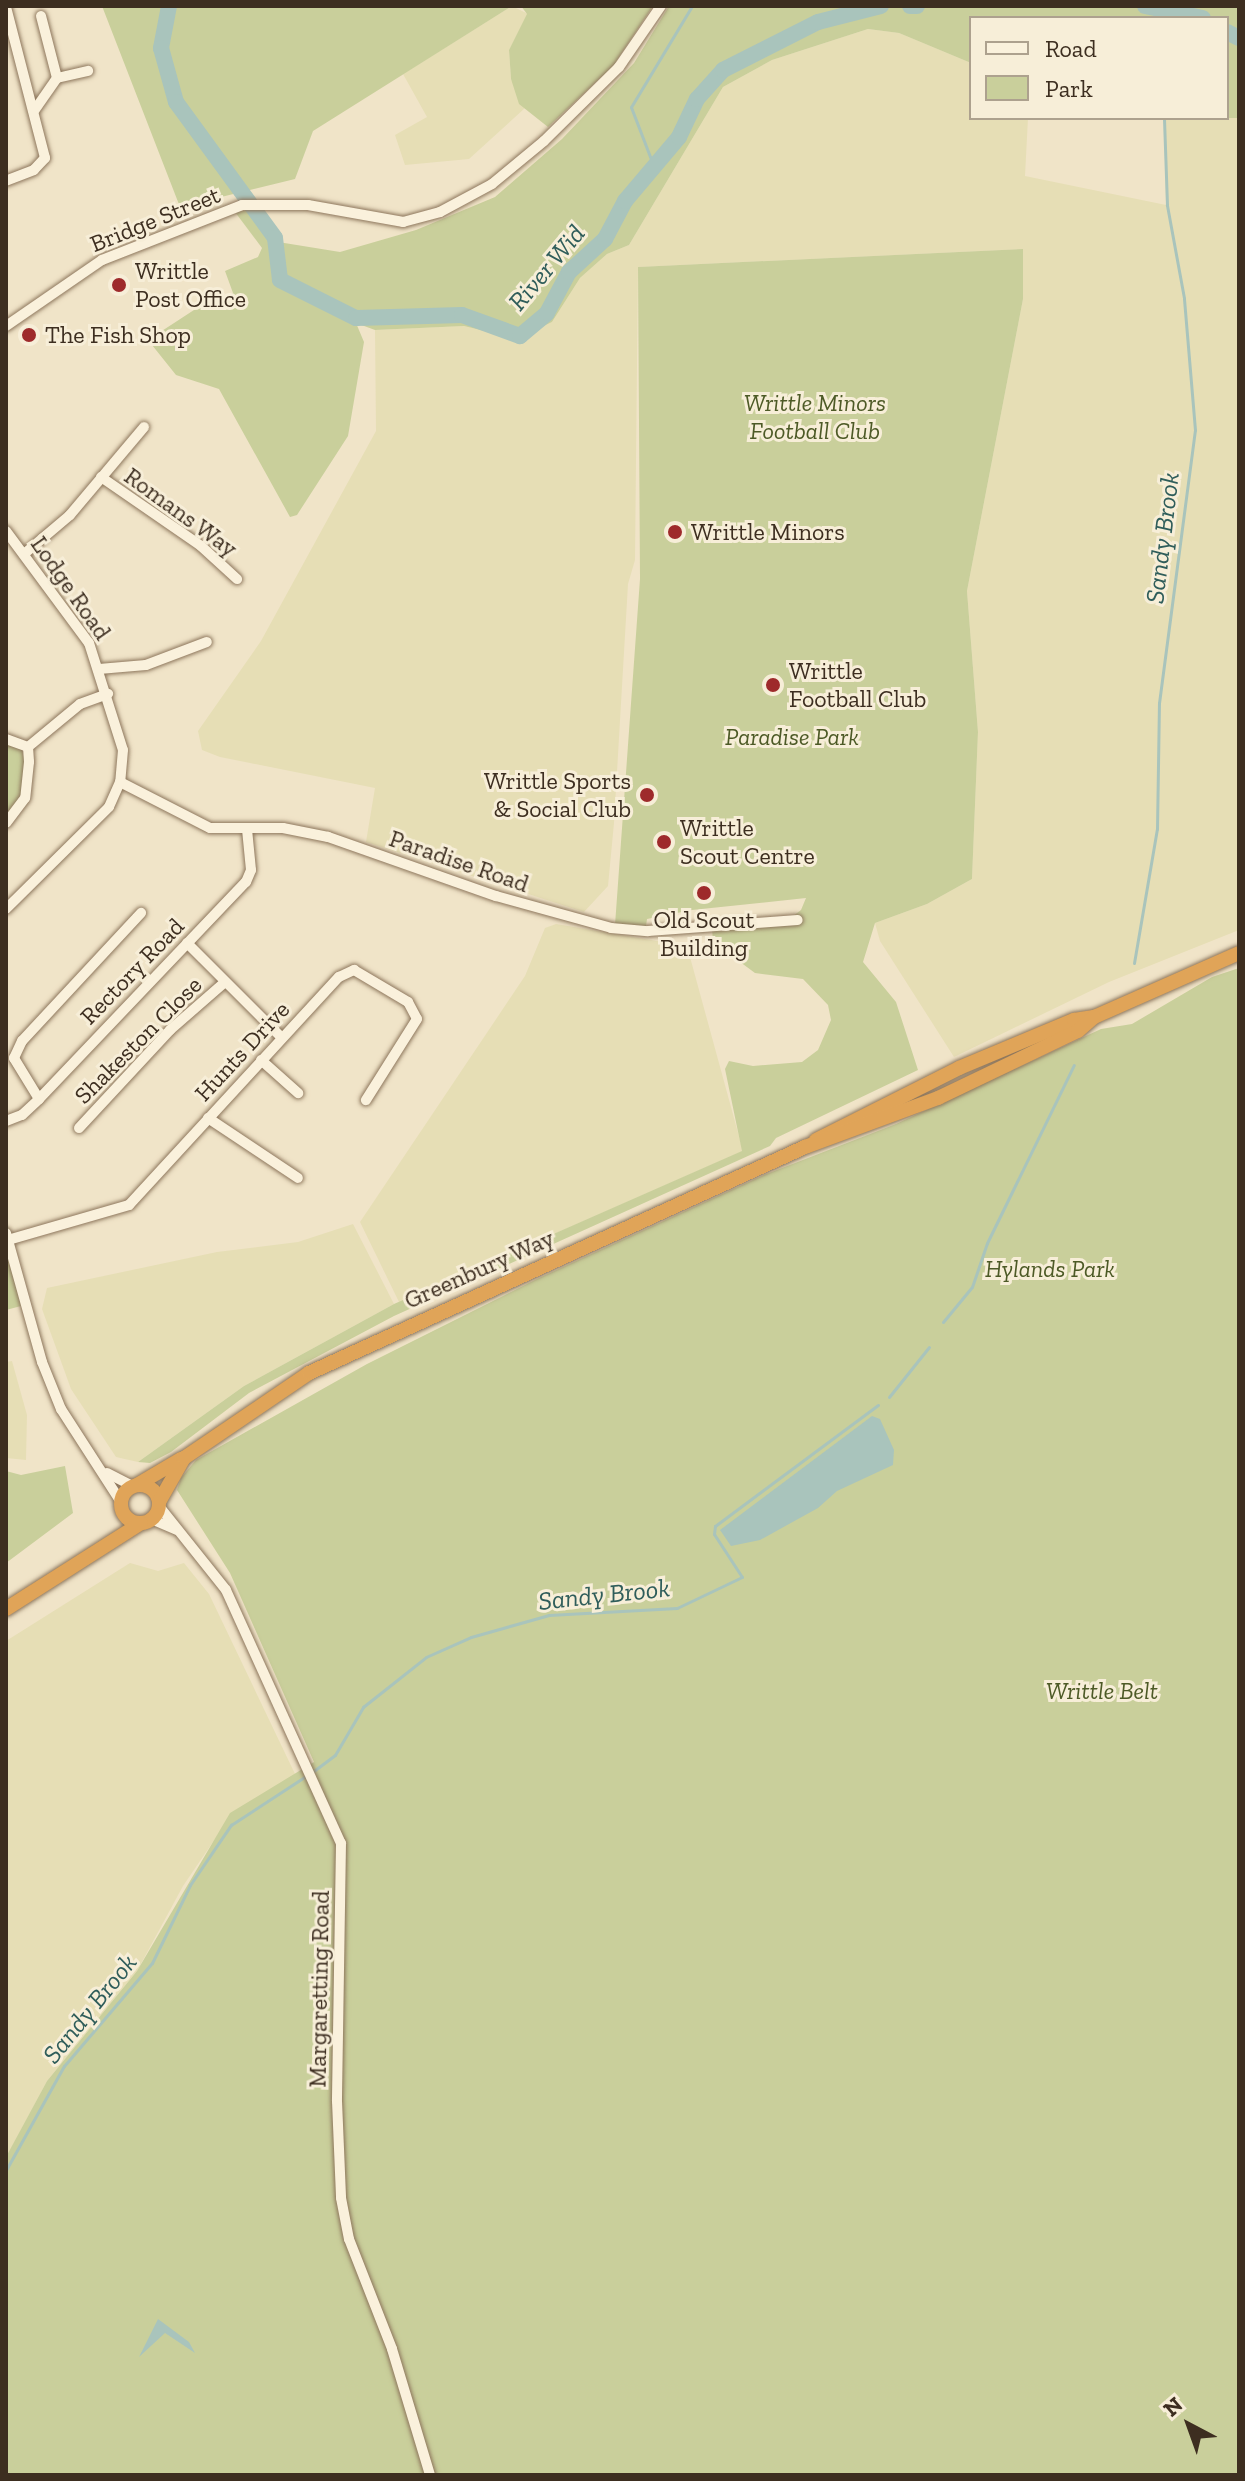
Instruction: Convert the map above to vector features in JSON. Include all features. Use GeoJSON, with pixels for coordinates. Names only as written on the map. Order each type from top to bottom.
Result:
{"type":"FeatureCollection","features":[{"type":"Feature","properties":{"kind":"highway","name":"Greenbury Way"},"geometry":{"type":"LineString","coordinates":[[135,1486],[184,1458],[251,1407],[365,1344],[805,1147],[938,1098],[1078,1031],[1094,1017],[1239,953]]}},
{"type":"Feature","properties":{"kind":"highway","name":"Greenbury Way"},"geometry":{"type":"LineString","coordinates":[[153,1512],[184,1458]]}},
{"type":"Feature","properties":{"kind":"highway"},"geometry":{"type":"LineString","coordinates":[[102,1543],[135,1486],[153,1489],[153,1512]]}},
{"type":"Feature","properties":{"kind":"highway"},"geometry":{"type":"LineString","coordinates":[[122,1507],[153,1512]]}},
{"type":"Feature","properties":{"kind":"highway"},"geometry":{"type":"LineString","coordinates":[[6,1609],[153,1512]]}},
{"type":"Feature","properties":{"kind":"street","name":"Bridge Street"},"geometry":{"type":"LineString","coordinates":[[6,326],[102,260],[242,205],[308,205],[403,222],[440,212],[501,177],[544,141],[619,67],[661,6]]}},
{"type":"Feature","properties":{"kind":"street"},"geometry":{"type":"LineString","coordinates":[[6,7],[45,158],[34,170],[6,181]]}},
{"type":"Feature","properties":{"kind":"street"},"geometry":{"type":"LineString","coordinates":[[41,16],[57,78]]}},
{"type":"Feature","properties":{"kind":"street"},"geometry":{"type":"LineString","coordinates":[[34,111],[57,78],[88,71]]}},
{"type":"Feature","properties":{"kind":"street","name":"Romans Way"},"geometry":{"type":"LineString","coordinates":[[24,554],[70,515],[144,427]]}},
{"type":"Feature","properties":{"kind":"street","name":"Romans Way"},"geometry":{"type":"LineString","coordinates":[[101,477],[201,546],[237,579]]}},
{"type":"Feature","properties":{"kind":"street","name":"Lodge Road"},"geometry":{"type":"LineString","coordinates":[[6,531],[84,634],[121,735],[120,782]]}},
{"type":"Feature","properties":{"kind":"street"},"geometry":{"type":"LineString","coordinates":[[99,669],[146,665],[207,642]]}},
{"type":"Feature","properties":{"kind":"street"},"geometry":{"type":"LineString","coordinates":[[6,823],[25,798],[28,747],[80,704],[108,694]]}},
{"type":"Feature","properties":{"kind":"street"},"geometry":{"type":"LineString","coordinates":[[6,739],[28,747]]}},
{"type":"Feature","properties":{"kind":"street"},"geometry":{"type":"LineString","coordinates":[[6,909],[91,829],[120,782]]}},
{"type":"Feature","properties":{"kind":"street","name":"Paradise Road"},"geometry":{"type":"LineString","coordinates":[[120,782],[203,826],[328,837],[496,896],[611,928],[648,931],[798,920]]}},
{"type":"Feature","properties":{"kind":"street","name":"Rectory Road"},"geometry":{"type":"LineString","coordinates":[[6,1121],[22,1115],[39,1099],[249,876],[247,829]]}},
{"type":"Feature","properties":{"kind":"street"},"geometry":{"type":"LineString","coordinates":[[39,1099],[14,1058],[22,1041],[141,913]]}},
{"type":"Feature","properties":{"kind":"street"},"geometry":{"type":"LineString","coordinates":[[187,943],[281,1037]]}},
{"type":"Feature","properties":{"kind":"street","name":"Hunts Drive"},"geometry":{"type":"LineString","coordinates":[[7,1236],[129,1205],[281,1037],[339,977],[354,970],[408,1002],[417,1019],[366,1100]]}},
{"type":"Feature","properties":{"kind":"street","name":"Shakeston Close"},"geometry":{"type":"LineString","coordinates":[[79,1128],[170,1030],[225,982]]}},
{"type":"Feature","properties":{"kind":"street"},"geometry":{"type":"LineString","coordinates":[[261,1060],[298,1093]]}},
{"type":"Feature","properties":{"kind":"street"},"geometry":{"type":"LineString","coordinates":[[208,1118],[298,1178]]}},
{"type":"Feature","properties":{"kind":"street"},"geometry":{"type":"LineString","coordinates":[[7,1236],[42,1362],[61,1409],[107,1473],[122,1507]]}},
{"type":"Feature","properties":{"kind":"street"},"geometry":{"type":"LineString","coordinates":[[107,1473],[135,1486]]}},
{"type":"Feature","properties":{"kind":"street","name":"Margaretting Road"},"geometry":{"type":"LineString","coordinates":[[153,1512],[179,1531],[212,1569],[236,1610],[341,1843],[337,2101],[341,2198],[349,2239],[392,2349],[430,2475]]}},
{"type":"Feature","properties":{"kind":"shaded area"},"geometry":{"type":"Polygon","coordinates":[[[512,6],[528,14],[509,50],[511,79],[525,108],[469,159],[405,165],[395,135],[427,117],[403,74],[512,6]]]}},
{"type":"Feature","properties":{"kind":"shaded area"},"geometry":{"type":"Polygon","coordinates":[[[868,29],[899,33],[969,62],[969,120],[1028,120],[1025,176],[1166,205],[1164,120],[1239,118],[1239,930],[1109,982],[954,1057],[880,941],[875,923],[927,904],[972,879],[978,732],[967,591],[1023,299],[1023,249],[638,267],[635,560],[628,584],[614,823],[608,886],[584,912],[366,842],[375,788],[220,757],[202,750],[198,731],[261,641],[376,431],[375,330],[464,326],[517,339],[552,322],[580,278],[607,254],[629,245],[723,87],[772,60],[868,29]]]}},
{"type":"Feature","properties":{"kind":"shaded area"},"geometry":{"type":"Polygon","coordinates":[[[556,924],[687,946],[743,1151],[399,1302],[360,1222],[525,976],[545,928],[556,924]]]}},
{"type":"Feature","properties":{"kind":"shaded area"},"geometry":{"type":"Polygon","coordinates":[[[353,1224],[394,1304],[244,1386],[138,1462],[116,1457],[71,1389],[42,1309],[47,1288],[217,1252],[298,1242],[353,1224]]]}},
{"type":"Feature","properties":{"kind":"shaded area"},"geometry":{"type":"Polygon","coordinates":[[[12,1361],[27,1415],[26,1460],[6,1458],[6,1362],[12,1361]]]}},
{"type":"Feature","properties":{"kind":"shaded area"},"geometry":{"type":"Polygon","coordinates":[[[130,1563],[158,1571],[184,1563],[209,1594],[296,1776],[232,1814],[183,1886],[137,1971],[47,2081],[6,2158],[6,1641],[130,1563]]]}},
{"type":"Feature","properties":{"kind":"green space"},"geometry":{"type":"Polygon","coordinates":[[[102,6],[512,6],[313,131],[295,179],[180,207],[102,6]]]}},
{"type":"Feature","properties":{"kind":"green space"},"geometry":{"type":"Polygon","coordinates":[[[521,6],[653,6],[613,66],[548,127],[519,104],[511,79],[509,50],[527,14],[521,6]]]}},
{"type":"Feature","properties":{"kind":"green space"},"geometry":{"type":"Polygon","coordinates":[[[669,6],[1239,6],[1239,118],[1229,118],[1229,16],[969,16],[969,62],[899,33],[868,29],[772,60],[723,87],[629,245],[607,254],[580,278],[552,322],[517,339],[464,326],[375,330],[356,323],[364,342],[348,436],[297,515],[290,517],[219,389],[176,375],[148,340],[194,310],[233,293],[225,271],[258,257],[262,248],[235,212],[251,210],[272,241],[340,252],[416,230],[495,197],[562,139],[634,63],[669,6]]]}},
{"type":"Feature","properties":{"kind":"green space"},"geometry":{"type":"Polygon","coordinates":[[[1023,249],[1023,299],[967,591],[978,732],[972,879],[927,904],[875,923],[863,962],[896,1002],[918,1070],[776,1138],[770,1146],[394,1316],[249,1393],[171,1452],[150,1463],[138,1462],[244,1386],[394,1304],[742,1151],[725,1069],[729,1061],[753,1066],[802,1062],[818,1050],[831,1020],[828,1005],[803,979],[755,973],[713,942],[712,928],[784,923],[801,910],[806,898],[692,910],[647,919],[646,926],[615,925],[640,579],[638,267],[1023,249]]]}},
{"type":"Feature","properties":{"kind":"green space"},"geometry":{"type":"Polygon","coordinates":[[[6,743],[21,747],[25,761],[21,798],[6,818],[6,743]]]}},
{"type":"Feature","properties":{"kind":"green space"},"geometry":{"type":"Polygon","coordinates":[[[1239,968],[1239,2475],[6,2475],[6,2157],[47,2081],[137,1971],[230,1813],[314,1762],[230,1573],[177,1490],[181,1478],[196,1460],[367,1364],[537,1279],[764,1175],[896,1124],[1101,1029],[1132,1024],[1212,977],[1239,968]]]}},
{"type":"Feature","properties":{"kind":"green space"},"geometry":{"type":"Polygon","coordinates":[[[6,1250],[21,1306],[6,1310],[6,1250]]]}},
{"type":"Feature","properties":{"kind":"green space"},"geometry":{"type":"Polygon","coordinates":[[[65,1466],[73,1513],[6,1563],[6,1471],[21,1475],[65,1466]]]}},
{"type":"Feature","properties":{"kind":"water"},"geometry":{"type":"Polygon","coordinates":[[[872,1416],[880,1419],[894,1450],[893,1465],[837,1491],[818,1508],[760,1540],[731,1546],[720,1530],[872,1416]]]}},
{"type":"Feature","properties":{"kind":"water"},"geometry":{"type":"Polygon","coordinates":[[[158,2319],[189,2342],[195,2353],[165,2333],[139,2357],[158,2319]]]}},
{"type":"Feature","properties":{"kind":"waterway","name":"River Wid"},"geometry":{"type":"LineString","coordinates":[[169,6],[161,48],[176,102],[275,238],[280,280],[356,318],[462,315],[520,336],[547,313],[569,272],[605,239],[625,201],[679,137],[697,99],[723,70],[818,22],[881,6]]}},
{"type":"Feature","properties":{"kind":"waterway"},"geometry":{"type":"LineString","coordinates":[[654,167],[631,107],[692,6]]}},
{"type":"Feature","properties":{"kind":"waterway","name":"River Wid"},"geometry":{"type":"LineString","coordinates":[[910,6],[917,6]]}},
{"type":"Feature","properties":{"kind":"waterway","name":"River Wid"},"geometry":{"type":"LineString","coordinates":[[1145,6],[1193,16]]}},
{"type":"Feature","properties":{"kind":"waterway","name":"River Wid"},"geometry":{"type":"LineString","coordinates":[[1229,33],[1239,38]]}},
{"type":"Feature","properties":{"kind":"waterway","name":"Sandy Brook"},"geometry":{"type":"LineString","coordinates":[[1134,963],[1157,829],[1159,703],[1195,430],[1184,298],[1167,205],[1164,120]]}},
{"type":"Feature","properties":{"kind":"waterway","name":"Sandy Brook"},"geometry":{"type":"LineString","coordinates":[[943,1322],[972,1287],[987,1243],[1074,1065]]}},
{"type":"Feature","properties":{"kind":"waterway","name":"Sandy Brook"},"geometry":{"type":"LineString","coordinates":[[889,1397],[929,1347]]}},
{"type":"Feature","properties":{"kind":"waterway","name":"Sandy Brook"},"geometry":{"type":"LineString","coordinates":[[311,1773],[335,1755],[363,1707],[426,1657],[471,1637],[549,1615],[677,1608],[742,1577],[714,1534],[715,1526],[878,1405]]}},
{"type":"Feature","properties":{"kind":"waterway","name":"Sandy Brook"},"geometry":{"type":"LineString","coordinates":[[6,2170],[64,2066],[152,1963],[190,1885],[231,1825],[306,1776]]}},
{"type":"Feature","properties":{"kind":"place","name":"Writtle Post Office"},"geometry":{"type":"Point","coordinates":[119,285]}},
{"type":"Feature","properties":{"kind":"place","name":"The Fish Shop"},"geometry":{"type":"Point","coordinates":[29,335]}},
{"type":"Feature","properties":{"kind":"place","name":"Writtle Minors"},"geometry":{"type":"Point","coordinates":[675,532]}},
{"type":"Feature","properties":{"kind":"place","name":"Writtle Football Club"},"geometry":{"type":"Point","coordinates":[773,685]}},
{"type":"Feature","properties":{"kind":"place","name":"Writtle Sports & Social Club"},"geometry":{"type":"Point","coordinates":[647,795]}},
{"type":"Feature","properties":{"kind":"place","name":"Writtle Scout Centre"},"geometry":{"type":"Point","coordinates":[664,842]}},
{"type":"Feature","properties":{"kind":"place","name":"Old Scout Building"},"geometry":{"type":"Point","coordinates":[704,893]}},
{"type":"Feature","properties":{"kind":"park label","name":"Writtle Minors Football Club"},"geometry":{"type":"Point","coordinates":[815,417]}},
{"type":"Feature","properties":{"kind":"park label","name":"Paradise Park"},"geometry":{"type":"Point","coordinates":[792,737]}},
{"type":"Feature","properties":{"kind":"park label","name":"Hylands Park"},"geometry":{"type":"Point","coordinates":[1050,1269]}},
{"type":"Feature","properties":{"kind":"park label","name":"Writtle Belt"},"geometry":{"type":"Point","coordinates":[1102,1691]}}]}
